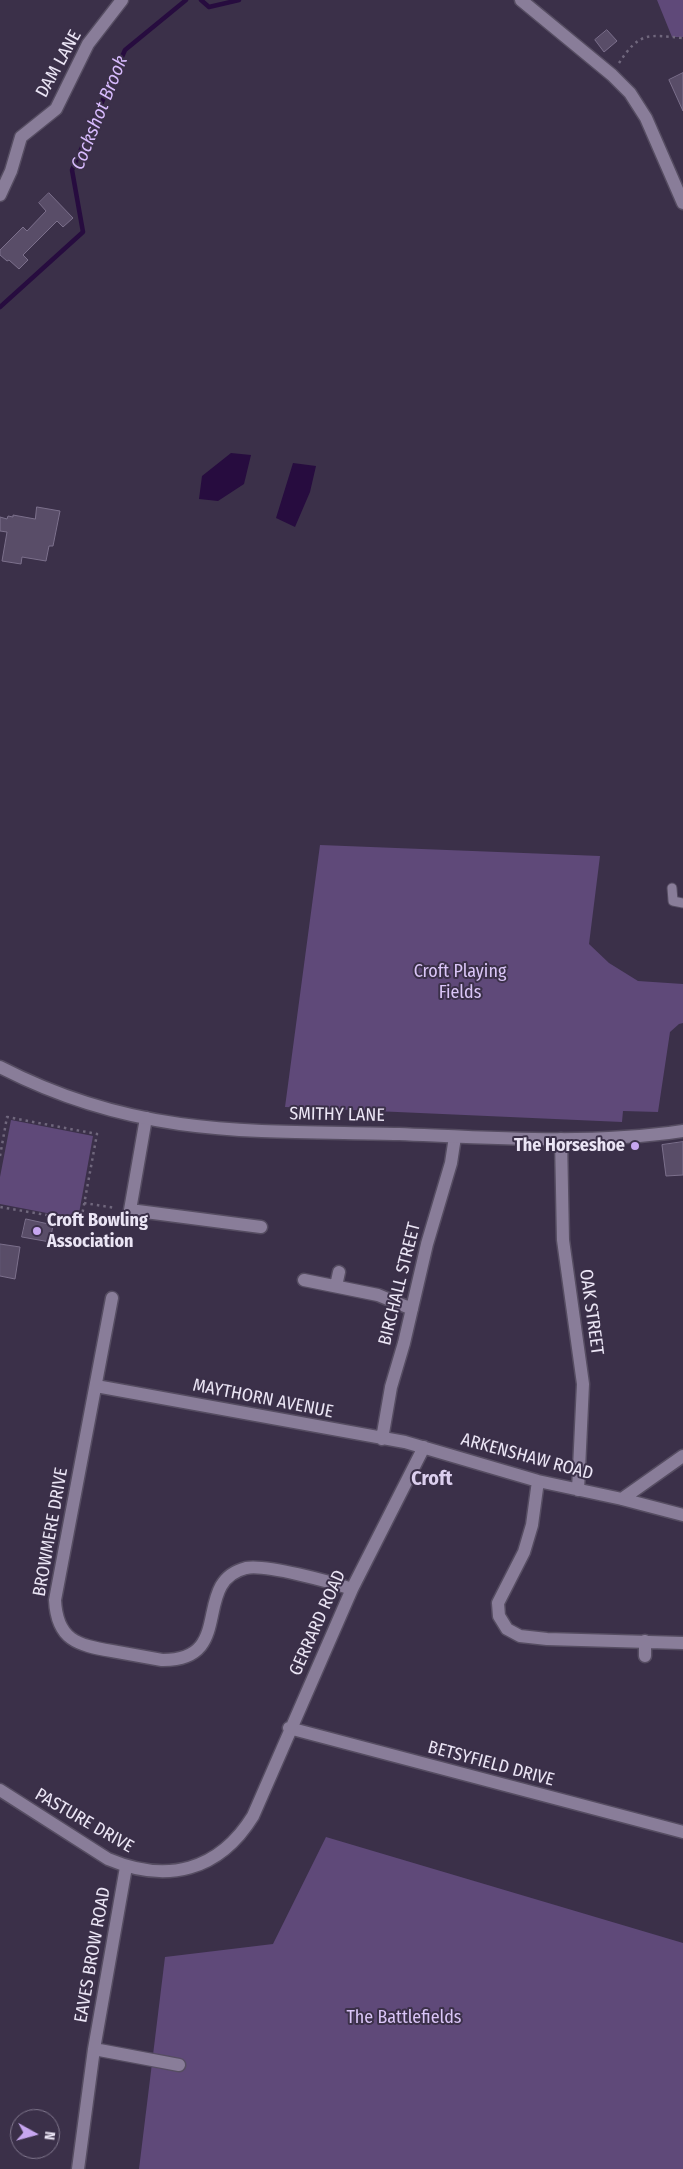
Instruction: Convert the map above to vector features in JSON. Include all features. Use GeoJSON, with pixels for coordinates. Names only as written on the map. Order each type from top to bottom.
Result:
{"type":"FeatureCollection","features":[{"type":"Feature","properties":{"kind":"street","name":"DAM LANE"},"geometry":{"type":"LineString","coordinates":[[0,195],[11,171],[22,137],[56,109],[88,44],[122,0]]}},
{"type":"Feature","properties":{"kind":"street"},"geometry":{"type":"LineString","coordinates":[[521,0],[612,75],[630,93],[646,118],[683,203]]}},
{"type":"Feature","properties":{"kind":"street","name":"SMITHY LANE"},"geometry":{"type":"LineString","coordinates":[[0,1067],[49,1090],[77,1100],[146,1118],[180,1124],[251,1130],[561,1139],[648,1136],[683,1131]]}},
{"type":"Feature","properties":{"kind":"street"},"geometry":{"type":"LineString","coordinates":[[146,1118],[130,1210],[261,1227]]}},
{"type":"Feature","properties":{"kind":"street","name":"BIRCHALL STREET"},"geometry":{"type":"LineString","coordinates":[[382,1439],[391,1387],[427,1244],[451,1163],[455,1137]]}},
{"type":"Feature","properties":{"kind":"street","name":"OAK STREET"},"geometry":{"type":"LineString","coordinates":[[561,1139],[563,1240],[583,1384],[578,1490]]}},
{"type":"Feature","properties":{"kind":"street"},"geometry":{"type":"LineString","coordinates":[[336,1286],[339,1272]]}},
{"type":"Feature","properties":{"kind":"street"},"geometry":{"type":"LineString","coordinates":[[304,1280],[378,1295],[412,1309]]}},
{"type":"Feature","properties":{"kind":"street","name":"BROWMERE DRIVE"},"geometry":{"type":"LineString","coordinates":[[112,1298],[55,1600],[56,1613],[64,1633],[73,1641],[90,1648],[162,1660],[184,1659],[205,1641],[216,1596],[222,1585],[229,1577],[248,1568],[259,1567],[329,1582],[352,1589]]}},
{"type":"Feature","properties":{"kind":"street","name":"MAYTHORN AVENUE"},"geometry":{"type":"LineString","coordinates":[[96,1386],[424,1447]]}},
{"type":"Feature","properties":{"kind":"street","name":"ARKENSHAW ROAD"},"geometry":{"type":"LineString","coordinates":[[424,1447],[538,1481],[622,1499],[683,1515]]}},
{"type":"Feature","properties":{"kind":"street","name":"GERRARD ROAD"},"geometry":{"type":"LineString","coordinates":[[253,1816],[352,1589],[424,1447]]}},
{"type":"Feature","properties":{"kind":"street"},"geometry":{"type":"LineString","coordinates":[[622,1499],[683,1456]]}},
{"type":"Feature","properties":{"kind":"street"},"geometry":{"type":"LineString","coordinates":[[538,1481],[532,1525],[524,1552],[498,1604],[502,1624],[513,1633],[528,1638],[683,1643]]}},
{"type":"Feature","properties":{"kind":"street"},"geometry":{"type":"LineString","coordinates":[[645,1641],[645,1656]]}},
{"type":"Feature","properties":{"kind":"street","name":"BETSYFIELD DRIVE"},"geometry":{"type":"LineString","coordinates":[[290,1728],[683,1832]]}},
{"type":"Feature","properties":{"kind":"street","name":"PASTURE DRIVE"},"geometry":{"type":"LineString","coordinates":[[0,1790],[108,1859],[126,1867],[143,1871],[162,1871],[195,1866],[213,1858],[228,1848],[241,1834],[253,1816]]}},
{"type":"Feature","properties":{"kind":"street","name":"EAVES BROW ROAD"},"geometry":{"type":"LineString","coordinates":[[78,2169],[94,2049],[126,1867]]}},
{"type":"Feature","properties":{"kind":"street","name":"EAVES BROW ROAD"},"geometry":{"type":"LineString","coordinates":[[94,2049],[179,2065]]}},
{"type":"Feature","properties":{"kind":"lane"},"geometry":{"type":"LineString","coordinates":[[672,888],[673,901],[683,903]]}},
{"type":"Feature","properties":{"kind":"path"},"geometry":{"type":"LineString","coordinates":[[612,75],[629,49],[648,35],[683,38]]}},
{"type":"Feature","properties":{"kind":"path"},"geometry":{"type":"LineString","coordinates":[[0,1156],[7,1117],[96,1134],[81,1221],[0,1207]]}},
{"type":"Feature","properties":{"kind":"path"},"geometry":{"type":"LineString","coordinates":[[84,1203],[130,1210]]}},
{"type":"Feature","properties":{"kind":"green space"},"geometry":{"type":"Polygon","coordinates":[[[657,0],[683,0],[683,37],[672,37],[657,0]]]}},
{"type":"Feature","properties":{"kind":"green space","name":"Croft Playing Fields"},"geometry":{"type":"Polygon","coordinates":[[[320,845],[600,856],[589,944],[609,963],[638,981],[683,984],[683,1023],[670,1032],[658,1112],[623,1111],[622,1122],[285,1107],[320,845]]]}},
{"type":"Feature","properties":{"kind":"green space"},"geometry":{"type":"Polygon","coordinates":[[[11,1120],[93,1136],[78,1219],[0,1204],[0,1177],[11,1120]]]}},
{"type":"Feature","properties":{"kind":"green space","name":"The Battlefields"},"geometry":{"type":"Polygon","coordinates":[[[326,1837],[683,1943],[683,2169],[139,2169],[165,1957],[273,1944],[326,1837]]]}},
{"type":"Feature","properties":{"kind":"shaded area"},"geometry":{"type":"Polygon","coordinates":[[[231,453],[251,455],[244,484],[218,501],[199,499],[202,476],[231,453]]]}},
{"type":"Feature","properties":{"kind":"shaded area"},"geometry":{"type":"Polygon","coordinates":[[[293,463],[316,466],[310,492],[295,527],[276,518],[293,463]]]}},
{"type":"Feature","properties":{"kind":"building"},"geometry":{"type":"Polygon","coordinates":[[[607,30],[617,41],[604,52],[595,40],[607,30]]]}},
{"type":"Feature","properties":{"kind":"building"},"geometry":{"type":"Polygon","coordinates":[[[683,73],[683,111],[669,80],[683,73]]]}},
{"type":"Feature","properties":{"kind":"building"},"geometry":{"type":"Polygon","coordinates":[[[49,193],[73,218],[63,227],[57,221],[23,255],[28,260],[19,269],[0,255],[0,250],[23,227],[27,231],[46,211],[39,203],[49,193]]]}},
{"type":"Feature","properties":{"kind":"building"},"geometry":{"type":"Polygon","coordinates":[[[37,507],[60,511],[53,546],[49,546],[46,561],[22,557],[21,564],[2,561],[7,532],[0,531],[0,517],[7,519],[8,516],[13,517],[13,515],[35,519],[37,507]]]}},
{"type":"Feature","properties":{"kind":"building"},"geometry":{"type":"Polygon","coordinates":[[[683,1142],[683,1175],[666,1176],[662,1145],[683,1142]]]}},
{"type":"Feature","properties":{"kind":"building","name":"Croft Bowling Association"},"geometry":{"type":"Polygon","coordinates":[[[26,1219],[53,1225],[50,1242],[22,1237],[26,1219]]]}},
{"type":"Feature","properties":{"kind":"building"},"geometry":{"type":"Polygon","coordinates":[[[0,1244],[20,1247],[15,1279],[0,1276],[0,1244]]]}},
{"type":"Feature","properties":{"kind":"waterway","name":"Cockshot Brook"},"geometry":{"type":"LineString","coordinates":[[0,307],[83,232],[72,170],[125,50],[186,0]]}},
{"type":"Feature","properties":{"kind":"waterway","name":"Cockshot Brook"},"geometry":{"type":"LineString","coordinates":[[201,0],[209,7],[239,0]]}},
{"type":"Feature","properties":{"kind":"place","name":"The Horseshoe"},"geometry":{"type":"Point","coordinates":[635,1146]}},
{"type":"Feature","properties":{"kind":"place","name":"Croft Bowling Association"},"geometry":{"type":"Point","coordinates":[37,1231]}},
{"type":"Feature","properties":{"kind":"district","name":"Croft"},"geometry":{"type":"Point","coordinates":[432,1479]}}]}
